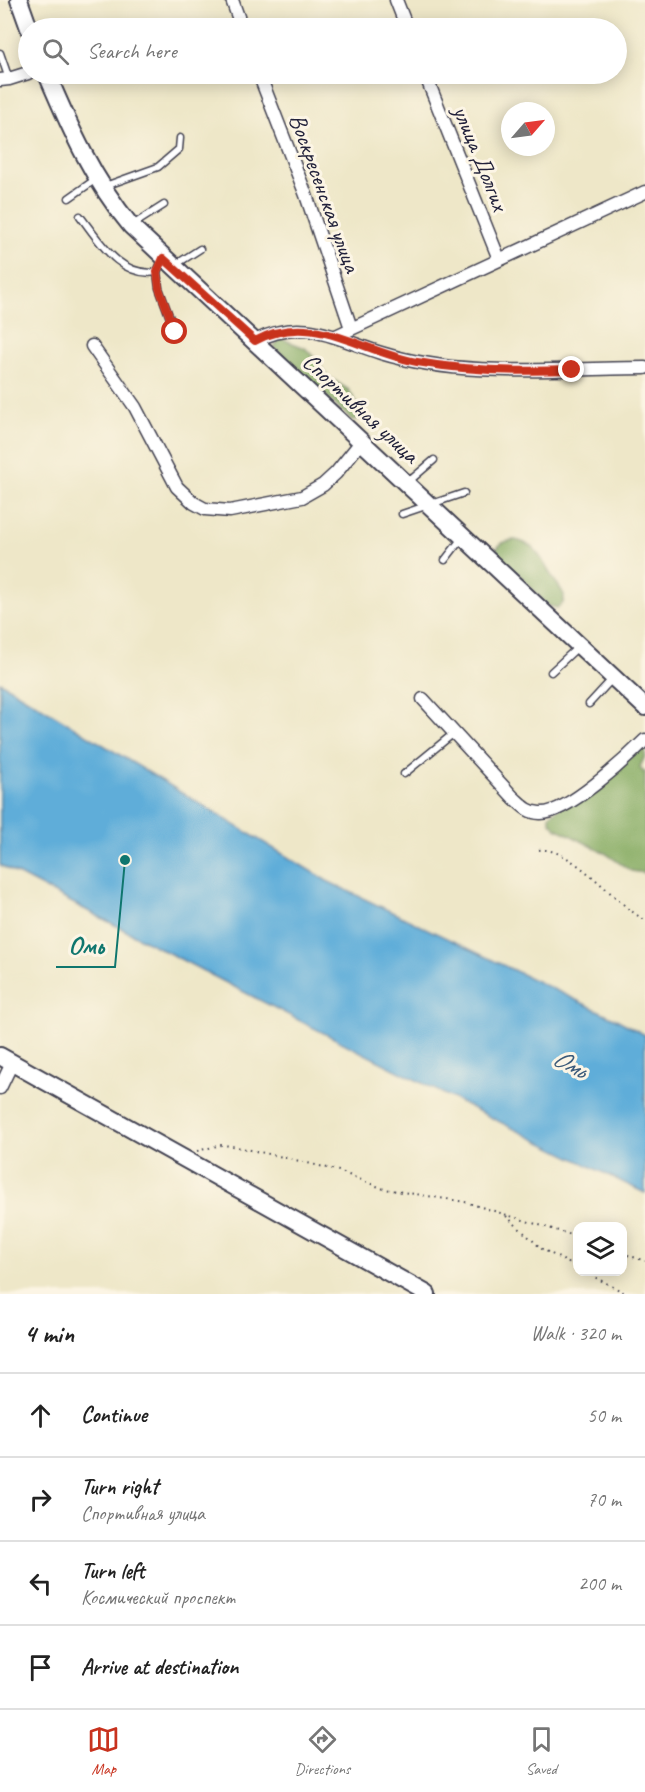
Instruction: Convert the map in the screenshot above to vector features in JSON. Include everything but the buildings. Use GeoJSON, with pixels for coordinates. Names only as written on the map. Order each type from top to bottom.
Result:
{"type":"FeatureCollection","features":[{"type":"Feature","properties":{"kind":"street"},"geometry":{"type":"LineString","coordinates":[[19,0],[25,18]]}},
{"type":"Feature","properties":{"kind":"street"},"geometry":{"type":"LineString","coordinates":[[232,0],[238,18]]}},
{"type":"Feature","properties":{"kind":"street"},"geometry":{"type":"LineString","coordinates":[[396,0],[403,18]]}},
{"type":"Feature","properties":{"kind":"street","name":"Спортивная улица"},"geometry":{"type":"LineString","coordinates":[[51,84],[69,125],[99,183],[164,265],[255,341],[645,707]]}},
{"type":"Feature","properties":{"kind":"street","name":"Воскресенская улица"},"geometry":{"type":"LineString","coordinates":[[263,84],[306,195],[351,328]]}},
{"type":"Feature","properties":{"kind":"street","name":"улица Долгих"},"geometry":{"type":"LineString","coordinates":[[429,84],[499,259]]}},
{"type":"Feature","properties":{"kind":"street"},"geometry":{"type":"LineString","coordinates":[[336,336],[645,192]]}},
{"type":"Feature","properties":{"kind":"street"},"geometry":{"type":"LineString","coordinates":[[255,341],[279,330],[298,328],[336,336],[381,353],[417,362],[521,372],[645,368]]}},
{"type":"Feature","properties":{"kind":"street"},"geometry":{"type":"LineString","coordinates":[[92,346],[135,408],[177,487],[194,503],[205,509],[240,510],[302,497],[323,485],[336,473],[361,442]]}},
{"type":"Feature","properties":{"kind":"street"},"geometry":{"type":"LineString","coordinates":[[423,699],[526,809],[543,814],[553,812],[572,801],[626,759],[645,740]]}},
{"type":"Feature","properties":{"kind":"street"},"geometry":{"type":"LineString","coordinates":[[0,1088],[6,1059],[427,1294]]}},
{"type":"Feature","properties":{"kind":"lane"},"geometry":{"type":"LineString","coordinates":[[0,53],[4,80]]}},
{"type":"Feature","properties":{"kind":"lane"},"geometry":{"type":"LineString","coordinates":[[69,198],[99,183],[158,167],[179,149],[180,138]]}},
{"type":"Feature","properties":{"kind":"lane"},"geometry":{"type":"LineString","coordinates":[[131,226],[164,205]]}},
{"type":"Feature","properties":{"kind":"lane"},"geometry":{"type":"LineString","coordinates":[[80,216],[119,263],[135,271],[147,273],[200,249]]}},
{"type":"Feature","properties":{"kind":"lane"},"geometry":{"type":"LineString","coordinates":[[164,265],[159,288],[175,332]]}},
{"type":"Feature","properties":{"kind":"lane"},"geometry":{"type":"LineString","coordinates":[[406,484],[434,460]]}},
{"type":"Feature","properties":{"kind":"lane"},"geometry":{"type":"LineString","coordinates":[[402,514],[464,493]]}},
{"type":"Feature","properties":{"kind":"lane"},"geometry":{"type":"LineString","coordinates":[[445,560],[463,538]]}},
{"type":"Feature","properties":{"kind":"lane"},"geometry":{"type":"LineString","coordinates":[[551,672],[579,645]]}},
{"type":"Feature","properties":{"kind":"lane"},"geometry":{"type":"LineString","coordinates":[[589,705],[614,678]]}},
{"type":"Feature","properties":{"kind":"lane"},"geometry":{"type":"LineString","coordinates":[[404,774],[454,733]]}},
{"type":"Feature","properties":{"kind":"path"},"geometry":{"type":"LineString","coordinates":[[539,850],[547,849],[557,852],[591,875],[622,904],[645,920]]}},
{"type":"Feature","properties":{"kind":"path"},"geometry":{"type":"LineString","coordinates":[[177,1155],[221,1145],[232,1146],[336,1170],[384,1189],[465,1202],[573,1235]]}},
{"type":"Feature","properties":{"kind":"path"},"geometry":{"type":"LineString","coordinates":[[504,1214],[542,1248],[573,1265]]}},
{"type":"Feature","properties":{"kind":"path"},"geometry":{"type":"LineString","coordinates":[[627,1255],[645,1262]]}},
{"type":"Feature","properties":{"kind":"path"},"geometry":{"type":"LineString","coordinates":[[593,1276],[627,1294]]}},
{"type":"Feature","properties":{"kind":"green space"},"geometry":{"type":"Polygon","coordinates":[[[280,338],[305,348],[316,359],[327,376],[349,390],[361,411],[360,419],[352,420],[278,352],[274,347],[280,338]]]}},
{"type":"Feature","properties":{"kind":"green space"},"geometry":{"type":"Polygon","coordinates":[[[515,540],[528,545],[538,553],[561,590],[564,595],[563,603],[557,608],[546,605],[519,574],[499,560],[495,552],[498,546],[515,540]]]}},
{"type":"Feature","properties":{"kind":"green space"},"geometry":{"type":"Polygon","coordinates":[[[645,746],[645,756],[640,767],[645,772],[645,873],[631,871],[605,853],[556,828],[550,821],[550,815],[645,746]]]}},
{"type":"Feature","properties":{"kind":"water"},"geometry":{"type":"Polygon","coordinates":[[[0,682],[327,881],[645,1035],[645,1193],[402,1073],[0,865],[0,682]]]}},
{"type":"Feature","properties":{"kind":"place","name":"Омь"},"geometry":{"type":"Point","coordinates":[125,860]}},
{"type":"Feature","properties":{"kind":"route"},"geometry":{"type":"LineString","coordinates":[[175,332],[159,288],[157,272],[163,258],[255,341],[279,330],[298,328],[336,336],[381,353],[417,362],[521,372],[572,370]]}}]}
